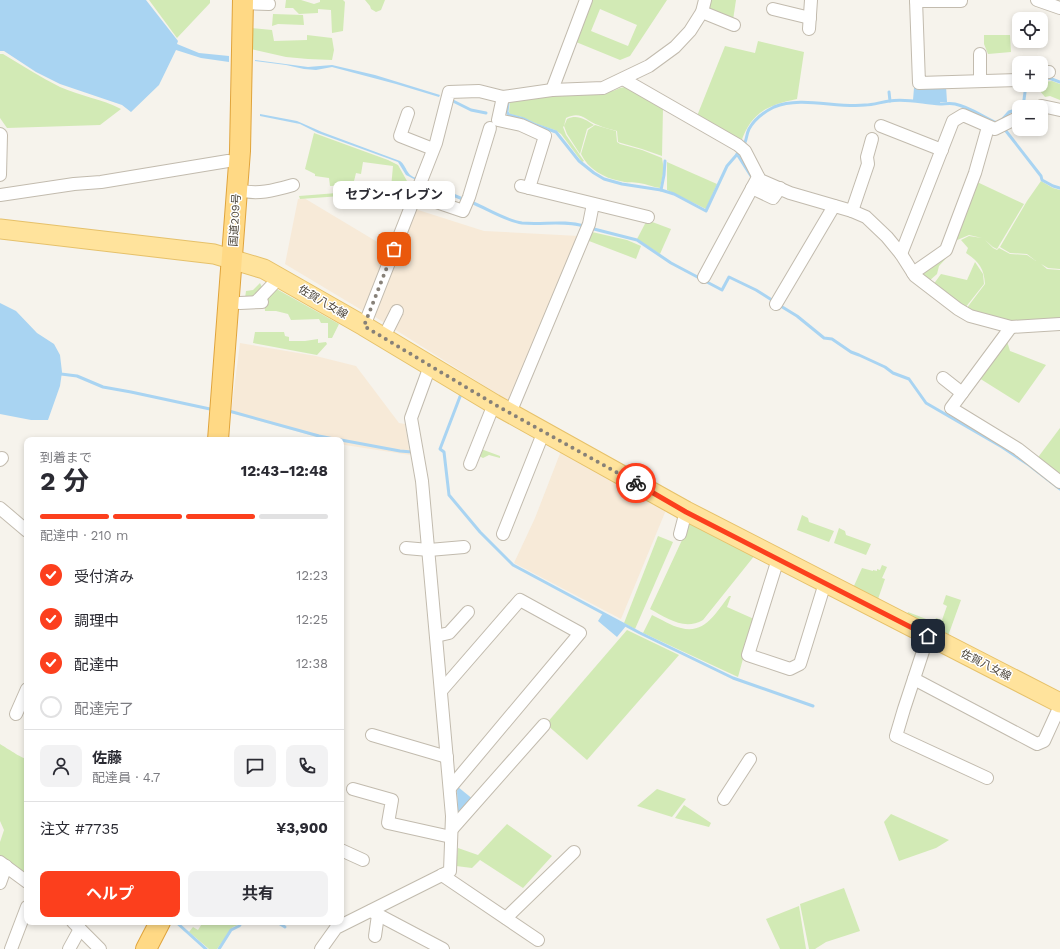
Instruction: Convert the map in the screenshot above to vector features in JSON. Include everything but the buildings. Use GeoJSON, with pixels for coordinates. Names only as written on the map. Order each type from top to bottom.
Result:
{"type":"FeatureCollection","features":[{"type":"Feature","properties":{"kind":"highway","name":"国道209号"},"geometry":{"type":"LineString","coordinates":[[218,437],[240,151],[242,3]]}},
{"type":"Feature","properties":{"kind":"highway"},"geometry":{"type":"LineString","coordinates":[[146,949],[158,925]]}},
{"type":"Feature","properties":{"kind":"main road","name":"佐賀八女線"},"geometry":{"type":"LineString","coordinates":[[0,229],[212,254],[264,268],[502,408],[686,512],[1060,703]]}},
{"type":"Feature","properties":{"kind":"street"},"geometry":{"type":"LineString","coordinates":[[552,90],[586,0]]}},
{"type":"Feature","properties":{"kind":"street"},"geometry":{"type":"LineString","coordinates":[[773,9],[810,23],[811,0]]}},
{"type":"Feature","properties":{"kind":"street"},"geometry":{"type":"LineString","coordinates":[[1037,0],[1060,8]]}},
{"type":"Feature","properties":{"kind":"street"},"geometry":{"type":"LineString","coordinates":[[961,1],[916,1],[919,83],[1012,80]]}},
{"type":"Feature","properties":{"kind":"street"},"geometry":{"type":"LineString","coordinates":[[242,3],[269,4]]}},
{"type":"Feature","properties":{"kind":"street"},"geometry":{"type":"LineString","coordinates":[[364,326],[433,149],[449,92],[479,91],[503,97],[552,90],[603,88],[623,80],[649,66],[675,47],[690,31],[704,6],[734,25]]}},
{"type":"Feature","properties":{"kind":"street"},"geometry":{"type":"LineString","coordinates":[[980,54],[980,81]]}},
{"type":"Feature","properties":{"kind":"street"},"geometry":{"type":"LineString","coordinates":[[623,80],[738,145],[745,151],[760,180],[790,193],[852,211],[866,217],[887,237],[901,254],[915,276],[935,293],[970,316],[1011,327],[1060,324]]}},
{"type":"Feature","properties":{"kind":"street"},"geometry":{"type":"LineString","coordinates":[[503,97],[498,120],[521,126],[544,136],[525,187],[648,218]]}},
{"type":"Feature","properties":{"kind":"street"},"geometry":{"type":"LineString","coordinates":[[1048,107],[1060,110]]}},
{"type":"Feature","properties":{"kind":"street"},"geometry":{"type":"LineString","coordinates":[[408,113],[400,136],[433,149]]}},
{"type":"Feature","properties":{"kind":"street"},"geometry":{"type":"LineString","coordinates":[[901,254],[953,121],[963,115],[995,129],[1012,120]]}},
{"type":"Feature","properties":{"kind":"street"},"geometry":{"type":"LineString","coordinates":[[881,126],[942,150]]}},
{"type":"Feature","properties":{"kind":"street"},"geometry":{"type":"LineString","coordinates":[[913,273],[946,250],[975,173],[988,127]]}},
{"type":"Feature","properties":{"kind":"street"},"geometry":{"type":"LineString","coordinates":[[416,195],[463,211],[469,197],[490,128]]}},
{"type":"Feature","properties":{"kind":"street"},"geometry":{"type":"LineString","coordinates":[[0,134],[0,175]]}},
{"type":"Feature","properties":{"kind":"street"},"geometry":{"type":"LineString","coordinates":[[852,211],[868,164],[867,157],[872,139]]}},
{"type":"Feature","properties":{"kind":"street"},"geometry":{"type":"LineString","coordinates":[[0,195],[74,184],[100,182],[228,161]]}},
{"type":"Feature","properties":{"kind":"street"},"geometry":{"type":"LineString","coordinates":[[704,277],[758,177]]}},
{"type":"Feature","properties":{"kind":"street"},"geometry":{"type":"LineString","coordinates":[[237,189],[269,192],[293,185]]}},
{"type":"Feature","properties":{"kind":"street"},"geometry":{"type":"LineString","coordinates":[[752,188],[774,198],[780,188]]}},
{"type":"Feature","properties":{"kind":"street"},"geometry":{"type":"LineString","coordinates":[[470,464],[502,408],[589,224],[593,204]]}},
{"type":"Feature","properties":{"kind":"street"},"geometry":{"type":"LineString","coordinates":[[776,304],[834,206]]}},
{"type":"Feature","properties":{"kind":"street"},"geometry":{"type":"LineString","coordinates":[[240,303],[259,302],[280,278]]}},
{"type":"Feature","properties":{"kind":"street"},"geometry":{"type":"LineString","coordinates":[[388,329],[397,311]]}},
{"type":"Feature","properties":{"kind":"street"},"geometry":{"type":"LineString","coordinates":[[1011,327],[951,408],[1018,449],[1060,482]]}},
{"type":"Feature","properties":{"kind":"street"},"geometry":{"type":"LineString","coordinates":[[344,922],[375,913],[450,871],[452,816],[450,788],[422,481],[411,418],[430,366]]}},
{"type":"Feature","properties":{"kind":"street"},"geometry":{"type":"LineString","coordinates":[[943,378],[962,393]]}},
{"type":"Feature","properties":{"kind":"street"},"geometry":{"type":"LineString","coordinates":[[503,534],[544,431]]}},
{"type":"Feature","properties":{"kind":"street"},"geometry":{"type":"LineString","coordinates":[[0,508],[24,526]]}},
{"type":"Feature","properties":{"kind":"street"},"geometry":{"type":"LineString","coordinates":[[680,534],[686,512]]}},
{"type":"Feature","properties":{"kind":"street"},"geometry":{"type":"LineString","coordinates":[[406,548],[429,550],[464,547]]}},
{"type":"Feature","properties":{"kind":"street"},"geometry":{"type":"LineString","coordinates":[[778,558],[748,654],[790,669],[800,664],[825,583]]}},
{"type":"Feature","properties":{"kind":"street"},"geometry":{"type":"LineString","coordinates":[[441,691],[520,600],[580,633],[450,788]]}},
{"type":"Feature","properties":{"kind":"street"},"geometry":{"type":"LineString","coordinates":[[436,636],[449,633],[468,612]]}},
{"type":"Feature","properties":{"kind":"street"},"geometry":{"type":"LineString","coordinates":[[928,636],[896,736],[987,778]]}},
{"type":"Feature","properties":{"kind":"street"},"geometry":{"type":"LineString","coordinates":[[914,679],[1037,744],[1044,741],[1060,706]]}},
{"type":"Feature","properties":{"kind":"street"},"geometry":{"type":"LineString","coordinates":[[16,714],[24,696]]}},
{"type":"Feature","properties":{"kind":"street"},"geometry":{"type":"LineString","coordinates":[[452,833],[544,725]]}},
{"type":"Feature","properties":{"kind":"street"},"geometry":{"type":"LineString","coordinates":[[372,735],[447,757]]}},
{"type":"Feature","properties":{"kind":"street"},"geometry":{"type":"LineString","coordinates":[[724,799],[750,759]]}},
{"type":"Feature","properties":{"kind":"street"},"geometry":{"type":"LineString","coordinates":[[353,789],[392,800],[388,823],[452,833]]}},
{"type":"Feature","properties":{"kind":"street"},"geometry":{"type":"LineString","coordinates":[[344,851],[363,860]]}},
{"type":"Feature","properties":{"kind":"street"},"geometry":{"type":"LineString","coordinates":[[506,918],[574,852]]}},
{"type":"Feature","properties":{"kind":"street"},"geometry":{"type":"LineString","coordinates":[[0,883],[3,864],[24,880]]}},
{"type":"Feature","properties":{"kind":"street"},"geometry":{"type":"LineString","coordinates":[[442,875],[538,940]]}},
{"type":"Feature","properties":{"kind":"street"},"geometry":{"type":"LineString","coordinates":[[375,913],[375,936]]}},
{"type":"Feature","properties":{"kind":"street"},"geometry":{"type":"LineString","coordinates":[[375,913],[443,948]]}},
{"type":"Feature","properties":{"kind":"street"},"geometry":{"type":"LineString","coordinates":[[11,949],[24,914]]}},
{"type":"Feature","properties":{"kind":"street"},"geometry":{"type":"LineString","coordinates":[[69,949],[76,925],[100,949]]}},
{"type":"Feature","properties":{"kind":"street"},"geometry":{"type":"LineString","coordinates":[[321,949],[334,925]]}},
{"type":"Feature","properties":{"kind":"shaded area"},"geometry":{"type":"Polygon","coordinates":[[[304,198],[389,249],[365,312],[285,264],[298,199],[304,198]]]}},
{"type":"Feature","properties":{"kind":"shaded area"},"geometry":{"type":"Polygon","coordinates":[[[415,209],[484,231],[579,236],[510,402],[372,315],[415,209]]]}},
{"type":"Feature","properties":{"kind":"shaded area"},"geometry":{"type":"Polygon","coordinates":[[[240,343],[316,356],[356,366],[399,423],[405,424],[410,455],[345,445],[344,437],[317,437],[231,413],[240,343]]]}},
{"type":"Feature","properties":{"kind":"shaded area"},"geometry":{"type":"Polygon","coordinates":[[[561,451],[666,510],[621,619],[514,563],[535,518],[561,451]]]}},
{"type":"Feature","properties":{"kind":"green space"},"geometry":{"type":"Polygon","coordinates":[[[149,0],[210,0],[210,3],[177,38],[149,0]]]}},
{"type":"Feature","properties":{"kind":"green space"},"geometry":{"type":"Polygon","coordinates":[[[286,0],[301,0],[314,4],[320,2],[320,0],[343,0],[345,2],[343,31],[332,33],[331,10],[318,9],[318,13],[299,14],[293,8],[285,8],[286,0]]]}},
{"type":"Feature","properties":{"kind":"green space"},"geometry":{"type":"Polygon","coordinates":[[[365,0],[385,0],[381,10],[376,12],[371,9],[365,0]]]}},
{"type":"Feature","properties":{"kind":"green space"},"geometry":{"type":"Polygon","coordinates":[[[591,0],[667,0],[630,56],[620,60],[576,42],[591,0]],[[600,9],[591,31],[628,46],[637,25],[600,9]]]}},
{"type":"Feature","properties":{"kind":"green space"},"geometry":{"type":"Polygon","coordinates":[[[709,0],[736,0],[733,20],[706,12],[709,0]]]}},
{"type":"Feature","properties":{"kind":"green space"},"geometry":{"type":"Polygon","coordinates":[[[273,14],[303,15],[304,25],[278,24],[272,26],[273,14]]]}},
{"type":"Feature","properties":{"kind":"green space"},"geometry":{"type":"Polygon","coordinates":[[[251,28],[272,30],[274,41],[307,40],[307,35],[332,38],[334,50],[332,60],[286,57],[251,49],[251,28]]]}},
{"type":"Feature","properties":{"kind":"green space"},"geometry":{"type":"Polygon","coordinates":[[[984,35],[1010,35],[1011,52],[988,54],[984,44],[984,35]]]}},
{"type":"Feature","properties":{"kind":"green space"},"geometry":{"type":"Polygon","coordinates":[[[758,41],[804,52],[797,99],[777,104],[755,117],[745,132],[741,142],[697,116],[725,46],[755,53],[758,41]]]}},
{"type":"Feature","properties":{"kind":"green space"},"geometry":{"type":"Polygon","coordinates":[[[0,54],[3,54],[60,87],[121,109],[100,125],[7,128],[0,118],[0,54]]]}},
{"type":"Feature","properties":{"kind":"green space"},"geometry":{"type":"Polygon","coordinates":[[[1052,81],[1060,84],[1060,100],[1050,96],[1045,97],[1041,92],[1048,92],[1048,82],[1052,81]]]}},
{"type":"Feature","properties":{"kind":"green space"},"geometry":{"type":"Polygon","coordinates":[[[625,87],[663,108],[662,156],[618,142],[617,131],[600,126],[580,116],[576,115],[566,118],[564,126],[566,135],[584,161],[582,162],[561,134],[555,130],[510,114],[510,101],[546,95],[613,91],[625,87]]]}},
{"type":"Feature","properties":{"kind":"green space"},"geometry":{"type":"Polygon","coordinates":[[[574,117],[584,119],[594,125],[587,129],[580,154],[567,134],[564,126],[567,119],[574,117]]]}},
{"type":"Feature","properties":{"kind":"green space"},"geometry":{"type":"Polygon","coordinates":[[[595,125],[616,131],[617,142],[620,144],[642,150],[662,158],[664,170],[660,188],[642,183],[614,180],[602,175],[592,168],[581,154],[588,130],[595,125]]]}},
{"type":"Feature","properties":{"kind":"green space"},"geometry":{"type":"Polygon","coordinates":[[[314,133],[398,165],[407,181],[401,205],[382,200],[341,196],[300,199],[299,196],[337,193],[389,197],[391,188],[393,166],[363,162],[361,174],[356,173],[353,185],[330,186],[329,178],[315,176],[315,174],[305,169],[314,133]]]}},
{"type":"Feature","properties":{"kind":"green space"},"geometry":{"type":"Polygon","coordinates":[[[667,162],[717,184],[706,209],[667,190],[667,162]]]}},
{"type":"Feature","properties":{"kind":"green space"},"geometry":{"type":"Polygon","coordinates":[[[975,181],[1024,204],[997,249],[985,240],[993,248],[997,250],[999,248],[1010,254],[1027,255],[1036,261],[1027,254],[1010,253],[1000,247],[1027,201],[1041,181],[1060,190],[1060,269],[1048,268],[1041,264],[1047,269],[1060,270],[1060,320],[1004,321],[966,309],[985,284],[980,266],[966,253],[968,248],[961,240],[969,236],[982,238],[969,235],[955,241],[975,181]]]}},
{"type":"Feature","properties":{"kind":"green space"},"geometry":{"type":"Polygon","coordinates":[[[647,220],[671,229],[660,254],[637,239],[647,220]]]}},
{"type":"Feature","properties":{"kind":"green space"},"geometry":{"type":"Polygon","coordinates":[[[592,232],[627,240],[641,246],[636,259],[589,241],[592,232]]]}},
{"type":"Feature","properties":{"kind":"green space"},"geometry":{"type":"Polygon","coordinates":[[[950,254],[939,266],[937,274],[928,282],[919,273],[950,254]]]}},
{"type":"Feature","properties":{"kind":"green space"},"geometry":{"type":"Polygon","coordinates":[[[975,262],[983,274],[984,284],[965,308],[933,285],[941,274],[967,280],[975,262]]]}},
{"type":"Feature","properties":{"kind":"green space"},"geometry":{"type":"Polygon","coordinates":[[[260,283],[262,287],[252,298],[245,298],[246,291],[253,290],[260,283]]]}},
{"type":"Feature","properties":{"kind":"green space"},"geometry":{"type":"Polygon","coordinates":[[[273,287],[339,324],[332,338],[328,338],[328,323],[321,323],[319,319],[291,320],[288,314],[276,311],[265,311],[264,298],[273,287]]]}},
{"type":"Feature","properties":{"kind":"green space"},"geometry":{"type":"Polygon","coordinates":[[[255,332],[284,332],[285,336],[289,337],[289,341],[318,339],[318,343],[326,342],[327,344],[317,355],[253,343],[255,332]]]}},
{"type":"Feature","properties":{"kind":"green space"},"geometry":{"type":"Polygon","coordinates":[[[1006,338],[1010,351],[1046,365],[1019,403],[979,378],[1006,338]]]}},
{"type":"Feature","properties":{"kind":"green space"},"geometry":{"type":"Polygon","coordinates":[[[1060,428],[1060,477],[1036,460],[1060,428]]]}},
{"type":"Feature","properties":{"kind":"green space"},"geometry":{"type":"Polygon","coordinates":[[[481,449],[500,456],[500,458],[489,455],[483,458],[479,456],[481,449]]]}},
{"type":"Feature","properties":{"kind":"green space"},"geometry":{"type":"Polygon","coordinates":[[[802,515],[808,518],[809,522],[834,531],[829,542],[797,530],[802,515]]]}},
{"type":"Feature","properties":{"kind":"green space"},"geometry":{"type":"Polygon","coordinates":[[[688,519],[755,555],[703,620],[696,623],[682,624],[650,609],[682,540],[688,519]]]}},
{"type":"Feature","properties":{"kind":"green space"},"geometry":{"type":"Polygon","coordinates":[[[839,528],[845,531],[846,535],[871,544],[866,555],[834,543],[839,528]]]}},
{"type":"Feature","properties":{"kind":"green space"},"geometry":{"type":"Polygon","coordinates":[[[658,536],[673,542],[635,629],[624,623],[658,536]]]}},
{"type":"Feature","properties":{"kind":"green space"},"geometry":{"type":"Polygon","coordinates":[[[882,565],[887,567],[882,578],[885,579],[878,599],[853,588],[862,568],[877,571],[877,569],[880,570],[882,565]]]}},
{"type":"Feature","properties":{"kind":"green space"},"geometry":{"type":"Polygon","coordinates":[[[946,595],[961,600],[948,636],[906,616],[908,612],[934,622],[936,618],[942,620],[947,606],[943,604],[946,595]]]}},
{"type":"Feature","properties":{"kind":"green space"},"geometry":{"type":"Polygon","coordinates":[[[729,596],[731,596],[727,607],[754,619],[738,677],[643,633],[652,615],[677,627],[689,629],[704,625],[715,615],[729,596]]]}},
{"type":"Feature","properties":{"kind":"green space"},"geometry":{"type":"Polygon","coordinates":[[[627,630],[679,655],[587,760],[546,724],[627,630]]]}},
{"type":"Feature","properties":{"kind":"green space"},"geometry":{"type":"Polygon","coordinates":[[[0,744],[24,758],[24,875],[0,857],[0,842],[4,830],[0,821],[0,744]]]}},
{"type":"Feature","properties":{"kind":"green space"},"geometry":{"type":"Polygon","coordinates":[[[657,789],[686,799],[672,817],[637,806],[657,789]]]}},
{"type":"Feature","properties":{"kind":"green space"},"geometry":{"type":"Polygon","coordinates":[[[684,805],[711,823],[709,827],[675,818],[684,805]]]}},
{"type":"Feature","properties":{"kind":"green space"},"geometry":{"type":"Polygon","coordinates":[[[891,814],[949,840],[936,848],[899,861],[884,822],[891,814]]]}},
{"type":"Feature","properties":{"kind":"green space"},"geometry":{"type":"Polygon","coordinates":[[[507,824],[552,856],[523,888],[480,860],[472,868],[456,866],[458,848],[478,855],[507,824]]]}},
{"type":"Feature","properties":{"kind":"green space"},"geometry":{"type":"Polygon","coordinates":[[[844,888],[860,931],[826,942],[815,949],[809,949],[800,904],[844,888]]]}},
{"type":"Feature","properties":{"kind":"green space"},"geometry":{"type":"Polygon","coordinates":[[[799,906],[806,949],[780,949],[766,919],[799,906]]]}},
{"type":"Feature","properties":{"kind":"green space"},"geometry":{"type":"Polygon","coordinates":[[[201,925],[238,925],[233,927],[217,949],[209,949],[189,932],[193,927],[198,930],[201,925]]]}},
{"type":"Feature","properties":{"kind":"water"},"geometry":{"type":"Polygon","coordinates":[[[0,0],[146,0],[178,41],[177,44],[199,53],[229,56],[229,62],[201,58],[176,50],[159,85],[131,112],[122,105],[60,84],[36,72],[4,51],[0,51],[0,0]]]}},
{"type":"Feature","properties":{"kind":"water"},"geometry":{"type":"Polygon","coordinates":[[[255,60],[308,67],[332,65],[375,75],[440,95],[439,97],[332,67],[316,70],[304,69],[255,60]]]}},
{"type":"Feature","properties":{"kind":"water"},"geometry":{"type":"Polygon","coordinates":[[[946,86],[947,102],[940,102],[940,104],[913,100],[914,88],[946,86]]]}},
{"type":"Feature","properties":{"kind":"water"},"geometry":{"type":"Polygon","coordinates":[[[260,114],[297,121],[322,132],[400,161],[413,177],[417,178],[416,180],[406,175],[398,162],[318,133],[300,124],[260,116],[260,114]]]}},
{"type":"Feature","properties":{"kind":"water"},"geometry":{"type":"Polygon","coordinates":[[[0,303],[16,311],[37,333],[54,344],[60,355],[62,372],[60,386],[48,420],[31,420],[0,414],[0,303]]]}},
{"type":"Feature","properties":{"kind":"water"},"geometry":{"type":"Polygon","coordinates":[[[603,613],[626,626],[617,637],[598,621],[603,613]]]}},
{"type":"Feature","properties":{"kind":"water"},"geometry":{"type":"Polygon","coordinates":[[[458,787],[474,800],[458,815],[457,791],[458,787]]]}},
{"type":"Feature","properties":{"kind":"waterway"},"geometry":{"type":"LineString","coordinates":[[1048,78],[1060,82]]}},
{"type":"Feature","properties":{"kind":"waterway"},"geometry":{"type":"LineString","coordinates":[[889,92],[890,101]]}},
{"type":"Feature","properties":{"kind":"waterway"},"geometry":{"type":"LineString","coordinates":[[1024,100],[1025,92]]}},
{"type":"Feature","properties":{"kind":"waterway"},"geometry":{"type":"LineString","coordinates":[[743,146],[747,133],[756,119],[774,107],[796,102],[868,105],[902,100],[953,104],[966,107],[997,123],[1012,111]]}},
{"type":"Feature","properties":{"kind":"waterway"},"geometry":{"type":"LineString","coordinates":[[453,101],[471,110],[486,113]]}},
{"type":"Feature","properties":{"kind":"waterway"},"geometry":{"type":"LineString","coordinates":[[508,103],[507,112],[509,115],[524,119],[556,132],[579,161],[604,179],[674,194],[706,211],[727,166],[740,151]]}},
{"type":"Feature","properties":{"kind":"waterway"},"geometry":{"type":"LineString","coordinates":[[1006,131],[1041,176],[1042,180],[1060,188]]}},
{"type":"Feature","properties":{"kind":"waterway"},"geometry":{"type":"LineString","coordinates":[[737,154],[751,176]]}},
{"type":"Feature","properties":{"kind":"waterway"},"geometry":{"type":"LineString","coordinates":[[661,190],[665,161]]}},
{"type":"Feature","properties":{"kind":"waterway"},"geometry":{"type":"LineString","coordinates":[[427,184],[465,200]]}},
{"type":"Feature","properties":{"kind":"waterway"},"geometry":{"type":"LineString","coordinates":[[471,202],[516,222],[569,223],[584,226]]}},
{"type":"Feature","properties":{"kind":"waterway"},"geometry":{"type":"LineString","coordinates":[[590,228],[637,240],[671,263],[722,290],[729,277],[756,290],[775,302]]}},
{"type":"Feature","properties":{"kind":"waterway"},"geometry":{"type":"LineString","coordinates":[[779,305],[797,316],[824,338],[832,339],[851,352],[885,367],[893,373],[909,379],[926,403],[1002,447],[1029,465],[1060,489]]}},
{"type":"Feature","properties":{"kind":"waterway"},"geometry":{"type":"LineString","coordinates":[[61,374],[77,376],[103,387],[210,409]]}},
{"type":"Feature","properties":{"kind":"waterway"},"geometry":{"type":"LineString","coordinates":[[461,394],[440,449],[444,452],[449,495],[480,532],[513,565],[640,633],[733,678],[813,706]]}},
{"type":"Feature","properties":{"kind":"waterway"},"geometry":{"type":"LineString","coordinates":[[229,411],[324,437]]}},
{"type":"Feature","properties":{"kind":"waterway"},"geometry":{"type":"LineString","coordinates":[[344,441],[412,452]]}},
{"type":"Feature","properties":{"kind":"waterway"},"geometry":{"type":"LineString","coordinates":[[179,925],[206,949]]}},
{"type":"Feature","properties":{"kind":"waterway"},"geometry":{"type":"LineString","coordinates":[[219,949],[231,930],[240,925]]}},
{"type":"Feature","properties":{"kind":"way so far"},"geometry":{"type":"LineString","coordinates":[[394,249],[364,326],[494,404],[636,483]]}},
{"type":"Feature","properties":{"kind":"place","name":"セブン-イレブン"},"geometry":{"type":"Point","coordinates":[394,249]}},
{"type":"Feature","properties":{"kind":"route"},"geometry":{"type":"LineString","coordinates":[[636,483],[686,512],[928,636]]}}]}
